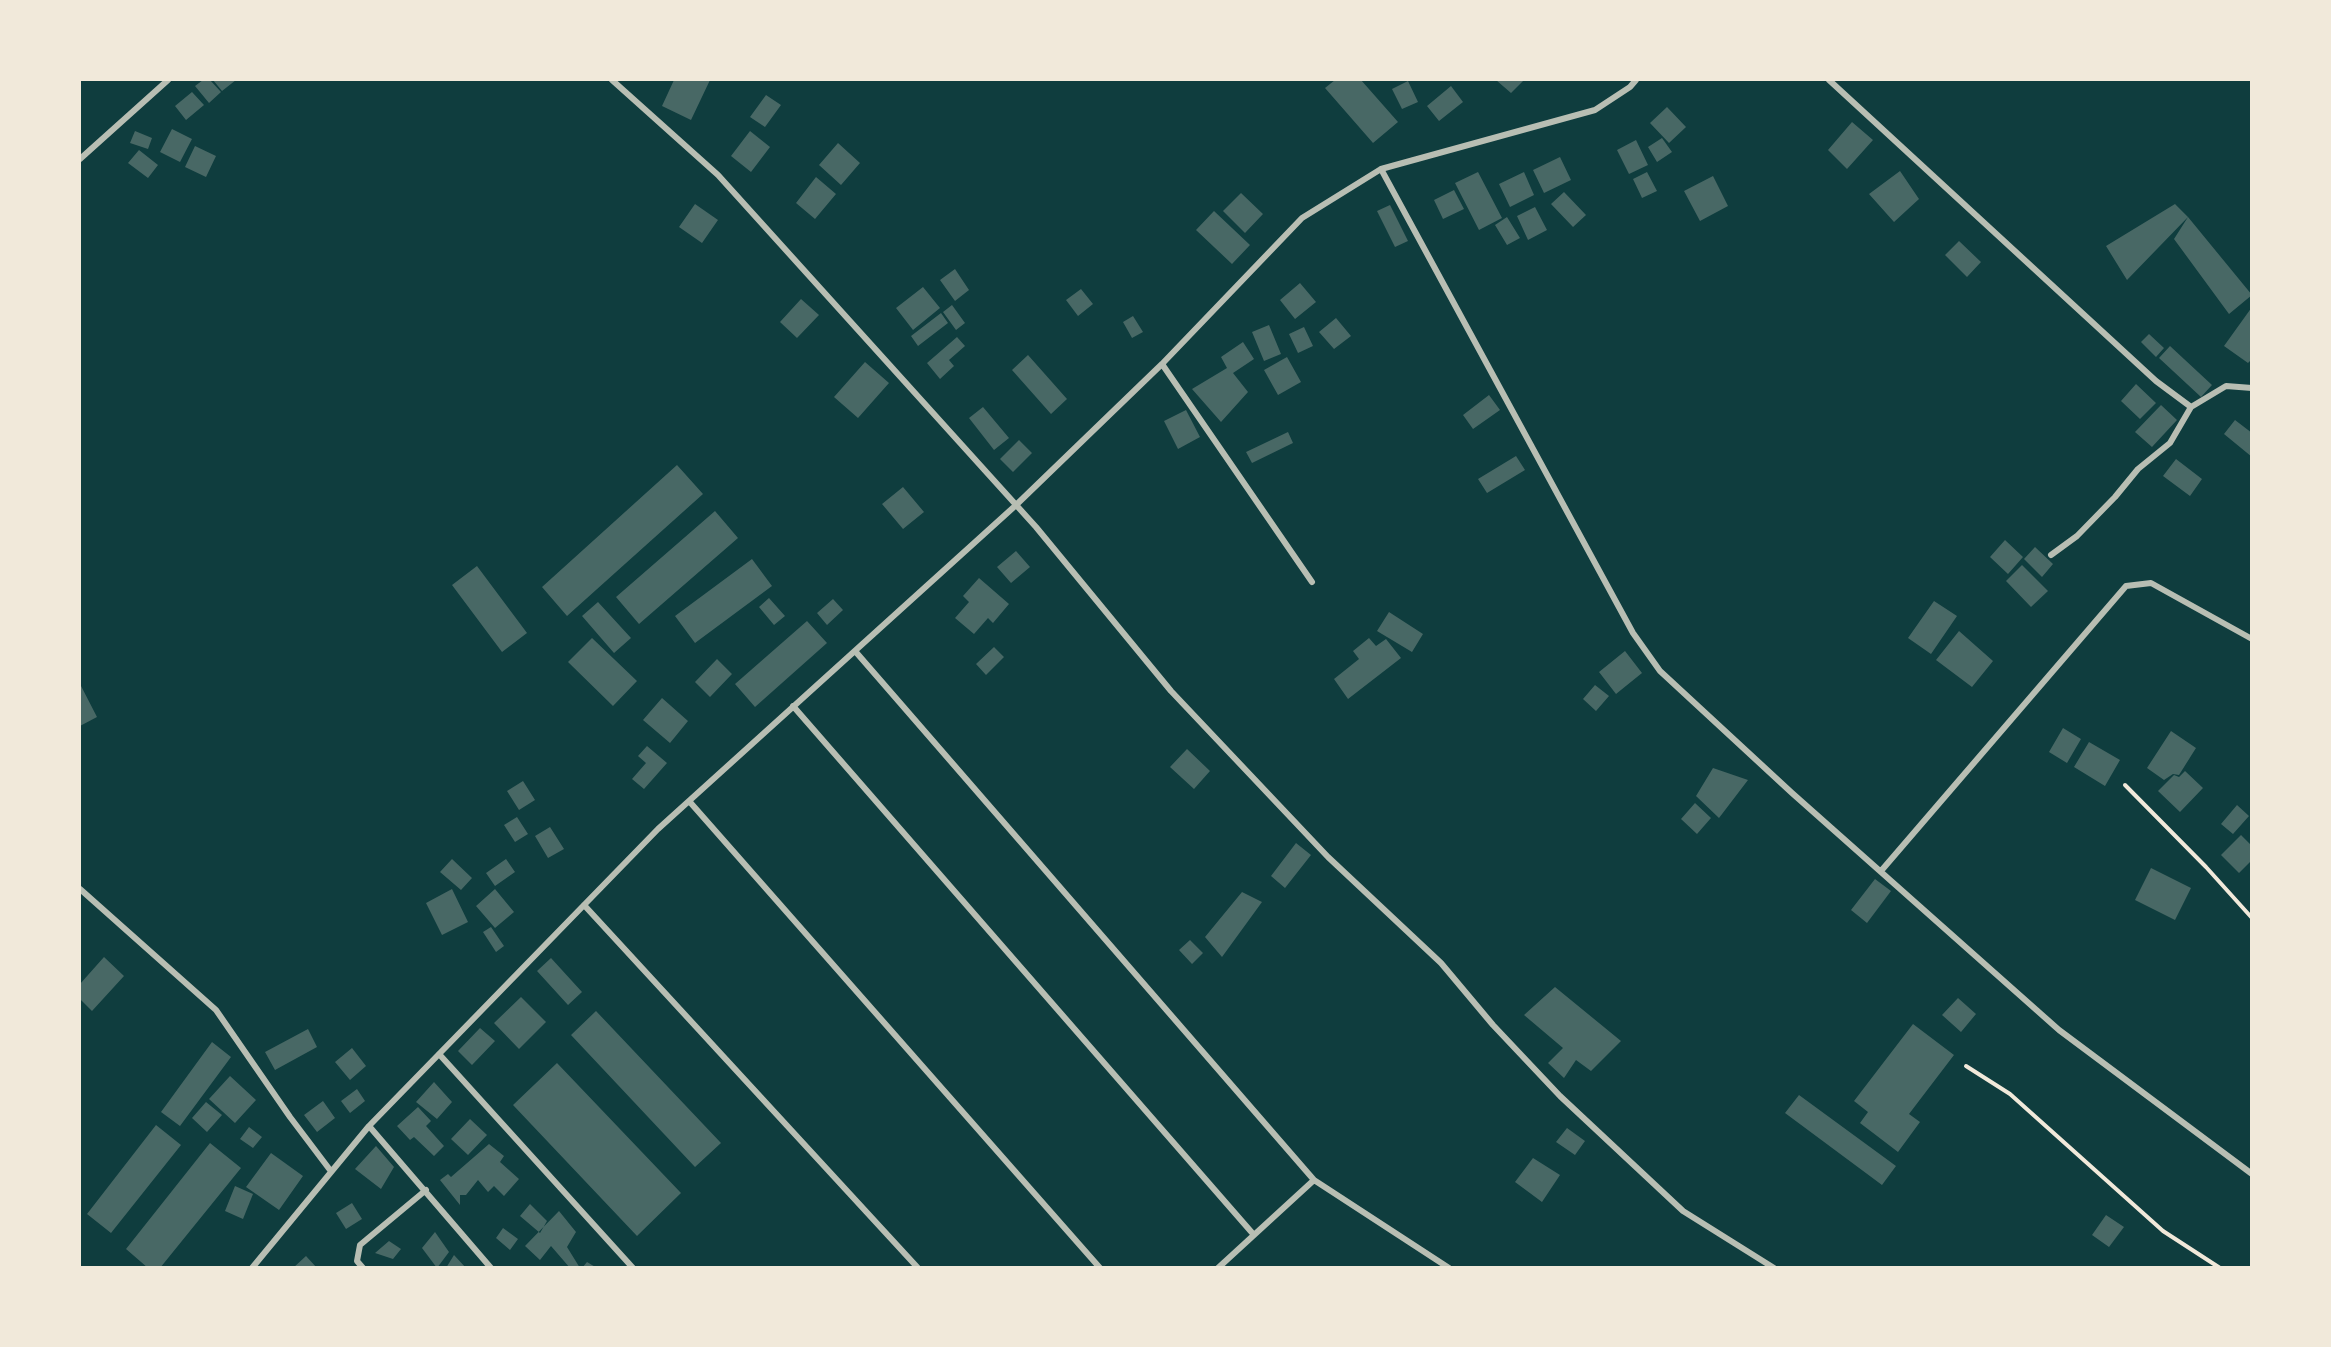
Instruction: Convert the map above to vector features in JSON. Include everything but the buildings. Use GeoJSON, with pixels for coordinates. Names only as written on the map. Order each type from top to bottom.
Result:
{"type":"FeatureCollection","features":[{"type":"Feature","properties":{"kind":"street"},"geometry":{"type":"LineString","coordinates":[[80,159],[168,80]]}},
{"type":"Feature","properties":{"kind":"street"},"geometry":{"type":"LineString","coordinates":[[612,80],[718,175],[1036,527],[1171,691],[1328,857],[1441,963],[1494,1025],[1560,1096],[1683,1211],[1774,1268]]}},
{"type":"Feature","properties":{"kind":"street"},"geometry":{"type":"LineString","coordinates":[[252,1268],[330,1170],[369,1126],[584,905],[689,801],[1015,506],[1162,364],[1302,218],[1381,170],[1595,110],[1630,87],[1636,80]]}},
{"type":"Feature","properties":{"kind":"street"},"geometry":{"type":"LineString","coordinates":[[1829,80],[2156,381],[2192,407]]}},
{"type":"Feature","properties":{"kind":"street"},"geometry":{"type":"LineString","coordinates":[[1381,170],[1633,633],[1660,671],[2059,1030],[2252,1174]]}},
{"type":"Feature","properties":{"kind":"street"},"geometry":{"type":"LineString","coordinates":[[1162,364],[1312,582]]}},
{"type":"Feature","properties":{"kind":"street"},"geometry":{"type":"LineString","coordinates":[[2051,555],[2077,536],[2139,469],[2170,443],[2192,407],[2226,386],[2252,388]]}},
{"type":"Feature","properties":{"kind":"street"},"geometry":{"type":"LineString","coordinates":[[1881,871],[2126,586],[2151,583],[2252,639]]}},
{"type":"Feature","properties":{"kind":"street"},"geometry":{"type":"LineString","coordinates":[[855,651],[1314,1180],[1449,1268]]}},
{"type":"Feature","properties":{"kind":"street"},"geometry":{"type":"LineString","coordinates":[[793,706],[1254,1235]]}},
{"type":"Feature","properties":{"kind":"street"},"geometry":{"type":"LineString","coordinates":[[689,801],[1101,1268]]}},
{"type":"Feature","properties":{"kind":"street"},"geometry":{"type":"LineString","coordinates":[[80,889],[216,1010],[290,1117],[330,1170]]}},
{"type":"Feature","properties":{"kind":"street"},"geometry":{"type":"LineString","coordinates":[[584,905],[918,1268]]}},
{"type":"Feature","properties":{"kind":"street"},"geometry":{"type":"LineString","coordinates":[[440,1053],[633,1268]]}},
{"type":"Feature","properties":{"kind":"street"},"geometry":{"type":"LineString","coordinates":[[369,1126],[491,1268]]}},
{"type":"Feature","properties":{"kind":"street"},"geometry":{"type":"LineString","coordinates":[[1218,1268],[1314,1180]]}},
{"type":"Feature","properties":{"kind":"street"},"geometry":{"type":"LineString","coordinates":[[363,1268],[357,1261],[360,1245],[426,1190]]}},
{"type":"Feature","properties":{"kind":"path"},"geometry":{"type":"LineString","coordinates":[[2126,786],[2206,867],[2252,918]]}},
{"type":"Feature","properties":{"kind":"path"},"geometry":{"type":"LineString","coordinates":[[1966,1066],[2010,1094],[2163,1231],[2220,1268]]}}]}
